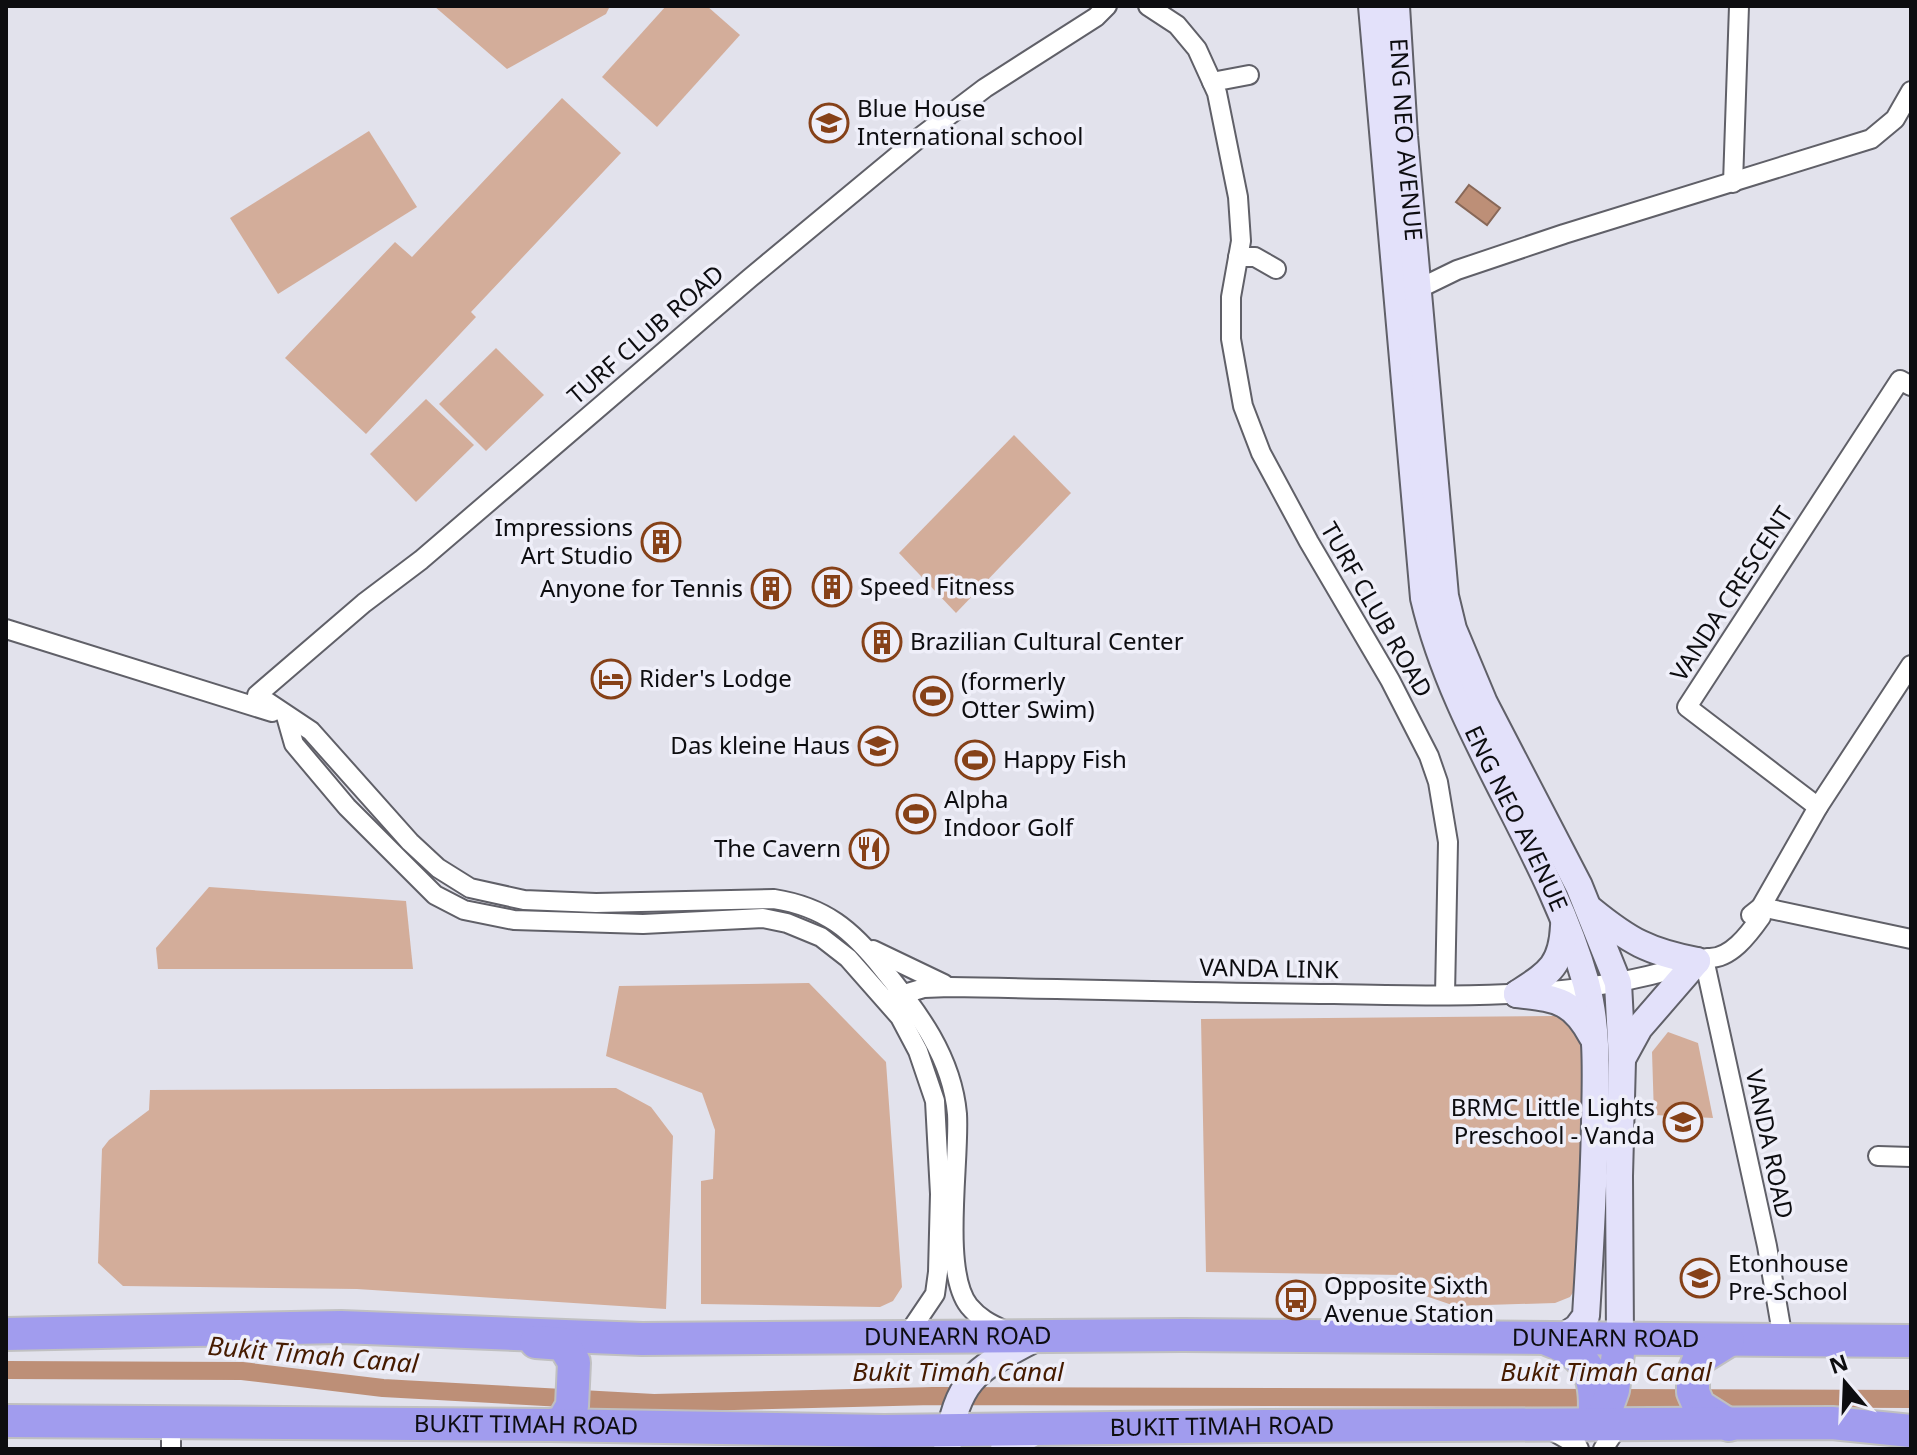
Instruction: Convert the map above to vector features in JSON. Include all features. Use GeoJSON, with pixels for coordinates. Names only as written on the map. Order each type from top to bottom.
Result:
{"type":"FeatureCollection","features":[{"type":"Feature","properties":{"kind":"highway","name":"DUNEARN ROAD"},"geometry":{"type":"LineString","coordinates":[[6,1334],[341,1327],[642,1339],[1027,1335],[1563,1345],[1618,1355],[1728,1341],[1911,1341]]}},
{"type":"Feature","properties":{"kind":"highway"},"geometry":{"type":"LineString","coordinates":[[341,1327],[563,1344],[574,1362],[575,1398],[602,1420],[621,1427]]}},
{"type":"Feature","properties":{"kind":"highway"},"geometry":{"type":"LineString","coordinates":[[575,1398],[598,1357],[609,1348],[642,1339]]}},
{"type":"Feature","properties":{"kind":"highway"},"geometry":{"type":"LineString","coordinates":[[1728,1341],[1699,1359],[1693,1374],[1693,1392],[1699,1406],[1729,1425]]}},
{"type":"Feature","properties":{"kind":"highway"},"geometry":{"type":"LineString","coordinates":[[1563,1345],[1588,1368],[1596,1389],[1600,1426]]}},
{"type":"Feature","properties":{"kind":"highway"},"geometry":{"type":"LineString","coordinates":[[1600,1426],[1618,1355]]}},
{"type":"Feature","properties":{"kind":"highway","name":"BUKIT TIMAH ROAD"},"geometry":{"type":"LineString","coordinates":[[10,1421],[171,1436],[575,1398],[621,1427],[683,1439],[892,1440],[950,1429],[1540,1424],[1832,1423],[1911,1431]]}},
{"type":"Feature","properties":{"kind":"main road","name":"ENG NEO AVENUE"},"geometry":{"type":"LineString","coordinates":[[1372,6],[1406,281],[1426,510],[1424,598],[1433,638],[1461,709],[1565,920],[1587,986],[1596,1043],[1594,1204],[1586,1316],[1563,1345]]}},
{"type":"Feature","properties":{"kind":"main road","name":"ENG NEO AVENUE"},"geometry":{"type":"LineString","coordinates":[[1396,6],[1404,136],[1406,281]]}},
{"type":"Feature","properties":{"kind":"main road","name":"ENG NEO AVENUE"},"geometry":{"type":"LineString","coordinates":[[1426,510],[1453,629],[1484,703],[1589,909],[1618,983],[1622,1060],[1618,1355]]}},
{"type":"Feature","properties":{"kind":"main road"},"geometry":{"type":"LineString","coordinates":[[1589,909],[1621,935],[1644,947],[1662,954],[1703,959]]}},
{"type":"Feature","properties":{"kind":"main road"},"geometry":{"type":"LineString","coordinates":[[1517,994],[1549,973],[1557,962],[1563,948],[1565,920]]}},
{"type":"Feature","properties":{"kind":"main road"},"geometry":{"type":"LineString","coordinates":[[1622,1060],[1639,1028],[1703,959]]}},
{"type":"Feature","properties":{"kind":"main road"},"geometry":{"type":"LineString","coordinates":[[1517,994],[1559,1000],[1577,1012],[1596,1043]]}},
{"type":"Feature","properties":{"kind":"main road"},"geometry":{"type":"LineString","coordinates":[[950,1429],[962,1392],[986,1366],[1027,1335]]}},
{"type":"Feature","properties":{"kind":"main road"},"geometry":{"type":"LineString","coordinates":[[1004,1449],[1040,1429]]}},
{"type":"Feature","properties":{"kind":"street","name":"TURF CLUB ROAD"},"geometry":{"type":"LineString","coordinates":[[906,1337],[935,1294],[938,1272],[935,1101],[923,1062],[900,1017],[895,997],[864,945],[819,911],[774,899],[596,903],[524,900],[470,888],[429,860],[311,731],[257,695],[919,138],[985,88],[1096,17],[1107,6]]}},
{"type":"Feature","properties":{"kind":"street","name":"TURF CLUB ROAD"},"geometry":{"type":"LineString","coordinates":[[1148,6],[1177,25],[1197,49],[1212,82],[1233,166],[1241,241],[1231,297],[1231,339],[1243,406],[1261,453],[1390,680],[1429,756],[1438,782],[1448,842],[1445,995]]}},
{"type":"Feature","properties":{"kind":"street"},"geometry":{"type":"LineString","coordinates":[[1733,183],[1739,6]]}},
{"type":"Feature","properties":{"kind":"street"},"geometry":{"type":"LineString","coordinates":[[1212,82],[1249,75]]}},
{"type":"Feature","properties":{"kind":"street"},"geometry":{"type":"LineString","coordinates":[[1406,281],[1457,270],[1871,139],[1895,119],[1911,91]]}},
{"type":"Feature","properties":{"kind":"street"},"geometry":{"type":"LineString","coordinates":[[1238,257],[1255,257],[1276,269]]}},
{"type":"Feature","properties":{"kind":"street","name":"VANDA CRESCENT"},"geometry":{"type":"LineString","coordinates":[[1818,807],[1687,707],[1900,380],[1911,386]]}},
{"type":"Feature","properties":{"kind":"street","name":"TURF CLUB ROAD"},"geometry":{"type":"LineString","coordinates":[[6,629],[286,716]]}},
{"type":"Feature","properties":{"kind":"street"},"geometry":{"type":"LineString","coordinates":[[1587,986],[1618,983],[1703,959],[1760,908],[1818,807],[1911,665]]}},
{"type":"Feature","properties":{"kind":"street","name":"TURF CLUB ROAD"},"geometry":{"type":"LineString","coordinates":[[286,716],[294,744],[333,790],[418,880],[435,895],[464,910],[514,920],[643,924],[763,918],[787,923],[828,941],[895,997],[937,1044],[957,1113],[956,1278],[967,1304],[981,1319],[1027,1335]]}},
{"type":"Feature","properties":{"kind":"street"},"geometry":{"type":"LineString","coordinates":[[333,790],[350,775]]}},
{"type":"Feature","properties":{"kind":"street"},"geometry":{"type":"LineString","coordinates":[[1760,908],[1911,939]]}},
{"type":"Feature","properties":{"kind":"street","name":"VANDA LINK"},"geometry":{"type":"LineString","coordinates":[[864,945],[950,987]]}},
{"type":"Feature","properties":{"kind":"street","name":"VANDA ROAD"},"geometry":{"type":"LineString","coordinates":[[1703,959],[1767,1246],[1783,1339]]}},
{"type":"Feature","properties":{"kind":"street","name":"VANDA LINK"},"geometry":{"type":"LineString","coordinates":[[895,997],[924,988],[950,987],[1445,995],[1517,994],[1587,986]]}},
{"type":"Feature","properties":{"kind":"street"},"geometry":{"type":"LineString","coordinates":[[1878,1156],[1911,1157]]}},
{"type":"Feature","properties":{"kind":"shaded area"},"geometry":{"type":"Polygon","coordinates":[[[434,6],[610,6],[606,14],[507,69],[434,6]]]}},
{"type":"Feature","properties":{"kind":"shaded area"},"geometry":{"type":"Polygon","coordinates":[[[666,6],[707,6],[740,35],[657,127],[602,77],[666,6]]]}},
{"type":"Feature","properties":{"kind":"shaded area"},"geometry":{"type":"Polygon","coordinates":[[[562,98],[621,153],[471,312],[476,317],[366,434],[285,358],[395,242],[412,257],[562,98]]]}},
{"type":"Feature","properties":{"kind":"shaded area"},"geometry":{"type":"Polygon","coordinates":[[[369,131],[417,207],[278,294],[230,218],[369,131]]]}},
{"type":"Feature","properties":{"kind":"shaded area"},"geometry":{"type":"Polygon","coordinates":[[[1469,185],[1500,208],[1487,225],[1456,202],[1469,185]]]}},
{"type":"Feature","properties":{"kind":"shaded area"},"geometry":{"type":"Polygon","coordinates":[[[496,348],[544,395],[486,451],[439,404],[496,348]]]}},
{"type":"Feature","properties":{"kind":"shaded area"},"geometry":{"type":"Polygon","coordinates":[[[426,399],[474,445],[416,502],[370,454],[426,399]]]}},
{"type":"Feature","properties":{"kind":"shaded area"},"geometry":{"type":"Polygon","coordinates":[[[1014,435],[1071,493],[956,613],[899,553],[1014,435]]]}},
{"type":"Feature","properties":{"kind":"shaded area"},"geometry":{"type":"Polygon","coordinates":[[[209,887],[406,901],[413,969],[158,969],[156,948],[209,887]]]}},
{"type":"Feature","properties":{"kind":"shaded area"},"geometry":{"type":"Polygon","coordinates":[[[809,983],[886,1062],[902,1287],[893,1301],[880,1307],[701,1304],[701,1181],[713,1179],[715,1130],[702,1093],[606,1056],[619,986],[809,983]]]}},
{"type":"Feature","properties":{"kind":"shaded area"},"geometry":{"type":"Polygon","coordinates":[[[1556,1016],[1571,1026],[1582,1045],[1578,1285],[1570,1297],[1555,1303],[1455,1306],[1405,1289],[1404,1275],[1206,1272],[1201,1019],[1556,1016]]]}},
{"type":"Feature","properties":{"kind":"shaded area"},"geometry":{"type":"Polygon","coordinates":[[[1668,1032],[1698,1043],[1713,1118],[1654,1115],[1652,1052],[1668,1032]]]}},
{"type":"Feature","properties":{"kind":"shaded area"},"geometry":{"type":"Polygon","coordinates":[[[616,1088],[651,1107],[673,1136],[666,1309],[357,1289],[123,1286],[98,1263],[102,1149],[109,1140],[149,1110],[150,1090],[616,1088]]]}},
{"type":"Feature","properties":{"kind":"waterway","name":"Bukit Timah Canal"},"geometry":{"type":"LineString","coordinates":[[6,1370],[242,1371],[383,1388],[654,1403],[933,1396],[1911,1399]]}},
{"type":"Feature","properties":{"kind":"place","name":"Blue House International school"},"geometry":{"type":"Point","coordinates":[829,123]}},
{"type":"Feature","properties":{"kind":"place","name":"Impressions Art Studio"},"geometry":{"type":"Point","coordinates":[661,542]}},
{"type":"Feature","properties":{"kind":"place","name":"Speed Fitness"},"geometry":{"type":"Point","coordinates":[832,587]}},
{"type":"Feature","properties":{"kind":"place","name":"Anyone for Tennis"},"geometry":{"type":"Point","coordinates":[771,589]}},
{"type":"Feature","properties":{"kind":"place","name":"Brazilian Cultural Center"},"geometry":{"type":"Point","coordinates":[882,642]}},
{"type":"Feature","properties":{"kind":"place","name":"Rider's Lodge"},"geometry":{"type":"Point","coordinates":[611,679]}},
{"type":"Feature","properties":{"kind":"place","name":"(formerly Otter Swim)"},"geometry":{"type":"Point","coordinates":[933,696]}},
{"type":"Feature","properties":{"kind":"place","name":"Das kleine Haus"},"geometry":{"type":"Point","coordinates":[878,746]}},
{"type":"Feature","properties":{"kind":"place","name":"Happy Fish"},"geometry":{"type":"Point","coordinates":[975,760]}},
{"type":"Feature","properties":{"kind":"place","name":"Alpha Indoor Golf"},"geometry":{"type":"Point","coordinates":[916,814]}},
{"type":"Feature","properties":{"kind":"place","name":"The Cavern"},"geometry":{"type":"Point","coordinates":[869,849]}},
{"type":"Feature","properties":{"kind":"place","name":"BRMC Little Lights Preschool - Vanda"},"geometry":{"type":"Point","coordinates":[1683,1122]}},
{"type":"Feature","properties":{"kind":"place","name":"Etonhouse Pre-School"},"geometry":{"type":"Point","coordinates":[1700,1278]}},
{"type":"Feature","properties":{"kind":"place","name":"Opposite Sixth Avenue Station"},"geometry":{"type":"Point","coordinates":[1296,1300]}}]}
